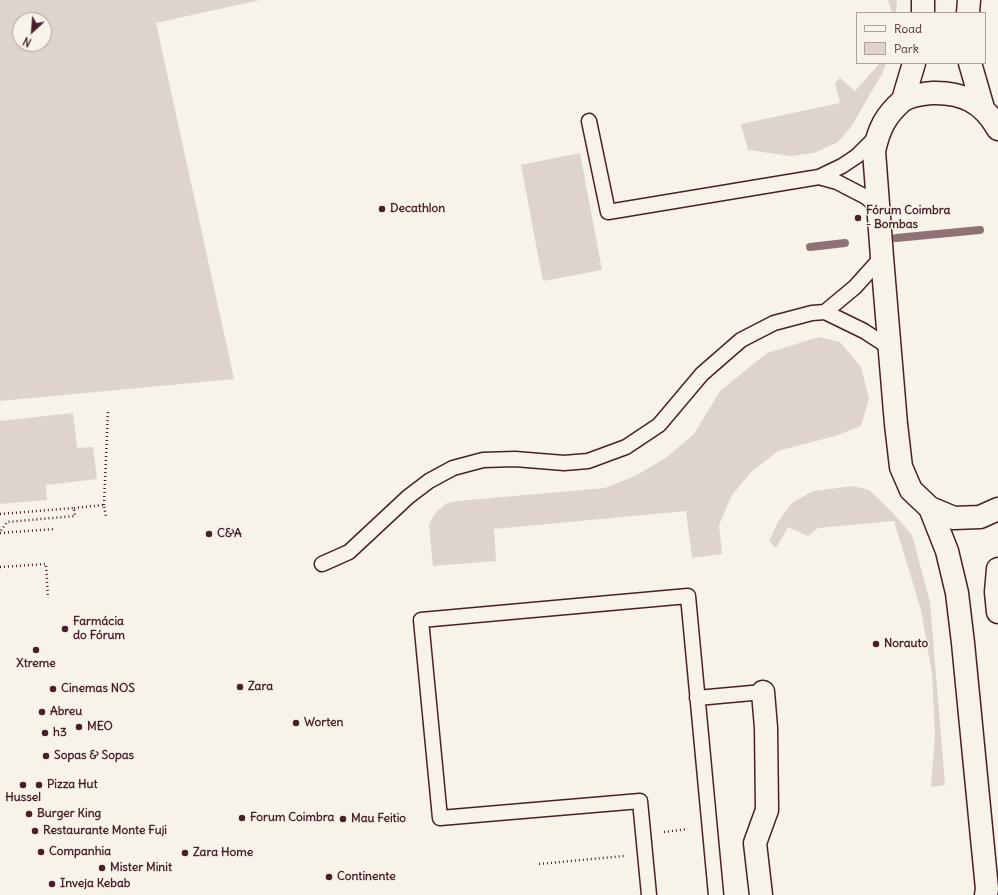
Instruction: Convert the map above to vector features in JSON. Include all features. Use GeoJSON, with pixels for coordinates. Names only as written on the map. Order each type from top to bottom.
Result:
{"type":"FeatureCollection","features":[{"type":"Feature","properties":{"kind":"main road"},"geometry":{"type":"LineString","coordinates":[[923,0],[923,12]]}},
{"type":"Feature","properties":{"kind":"main road"},"geometry":{"type":"LineString","coordinates":[[968,12],[969,0]]}},
{"type":"Feature","properties":{"kind":"main road"},"geometry":{"type":"LineString","coordinates":[[904,100],[914,64]]}},
{"type":"Feature","properties":{"kind":"main road"},"geometry":{"type":"LineString","coordinates":[[970,64],[983,108]]}},
{"type":"Feature","properties":{"kind":"main road"},"geometry":{"type":"LineString","coordinates":[[998,129],[983,108],[964,97],[944,93],[914,95],[904,100],[884,121],[878,134],[874,151],[901,467],[911,490],[930,508],[954,518],[980,517],[998,509]]}},
{"type":"Feature","properties":{"kind":"main road"},"geometry":{"type":"LineString","coordinates":[[930,508],[946,551],[957,593],[985,865],[986,895]]}},
{"type":"Feature","properties":{"kind":"main road"},"geometry":{"type":"LineString","coordinates":[[998,569],[996,592],[998,612]]}},
{"type":"Feature","properties":{"kind":"main road"},"geometry":{"type":"LineString","coordinates":[[761,895],[755,843],[766,810],[766,728],[762,692]]}},
{"type":"Feature","properties":{"kind":"lane"},"geometry":{"type":"LineString","coordinates":[[589,121],[608,212],[819,178],[857,156],[878,134]]}},
{"type":"Feature","properties":{"kind":"lane"},"geometry":{"type":"LineString","coordinates":[[819,178],[837,182],[866,196],[878,207]]}},
{"type":"Feature","properties":{"kind":"lane"},"geometry":{"type":"LineString","coordinates":[[825,312],[855,287],[882,257]]}},
{"type":"Feature","properties":{"kind":"lane"},"geometry":{"type":"LineString","coordinates":[[322,564],[349,552],[408,497],[430,481],[453,468],[483,460],[516,459],[564,463],[588,461],[626,447],[659,425],[702,374],[741,340],[774,323],[812,313],[825,312],[864,331],[890,348]]}},
{"type":"Feature","properties":{"kind":"lane"},"geometry":{"type":"LineString","coordinates":[[649,895],[640,801],[440,818],[421,620],[688,596],[716,895]]}},
{"type":"Feature","properties":{"kind":"lane"},"geometry":{"type":"LineString","coordinates":[[697,698],[762,692]]}},
{"type":"Feature","properties":{"kind":"path"},"geometry":{"type":"LineString","coordinates":[[106,517],[104,505],[108,410]]}},
{"type":"Feature","properties":{"kind":"path"},"geometry":{"type":"LineString","coordinates":[[0,514],[104,505]]}},
{"type":"Feature","properties":{"kind":"path"},"geometry":{"type":"LineString","coordinates":[[0,532],[7,522],[75,516],[74,508]]}},
{"type":"Feature","properties":{"kind":"path"},"geometry":{"type":"LineString","coordinates":[[0,532],[54,529]]}},
{"type":"Feature","properties":{"kind":"path"},"geometry":{"type":"LineString","coordinates":[[0,567],[46,564],[48,598]]}},
{"type":"Feature","properties":{"kind":"path"},"geometry":{"type":"LineString","coordinates":[[643,834],[710,827]]}},
{"type":"Feature","properties":{"kind":"path"},"geometry":{"type":"LineString","coordinates":[[539,864],[645,854]]}},
{"type":"Feature","properties":{"kind":"green space"},"geometry":{"type":"Polygon","coordinates":[[[0,0],[260,0],[156,23],[234,379],[0,401],[0,0]]]}},
{"type":"Feature","properties":{"kind":"green space"},"geometry":{"type":"Polygon","coordinates":[[[888,0],[897,0],[896,12],[892,12],[888,0]]]}},
{"type":"Feature","properties":{"kind":"green space"},"geometry":{"type":"Polygon","coordinates":[[[879,64],[886,64],[883,72],[851,127],[838,142],[814,153],[791,156],[748,150],[741,124],[840,103],[835,83],[840,78],[855,91],[879,64]]]}},
{"type":"Feature","properties":{"kind":"green space"},"geometry":{"type":"Polygon","coordinates":[[[580,153],[602,270],[543,281],[521,165],[580,153]]]}},
{"type":"Feature","properties":{"kind":"green space"},"geometry":{"type":"Polygon","coordinates":[[[819,337],[840,342],[861,367],[869,398],[861,426],[835,436],[778,451],[751,472],[732,495],[719,525],[722,554],[692,558],[686,511],[494,529],[496,561],[433,566],[429,525],[435,513],[447,503],[605,488],[637,475],[667,457],[694,434],[720,391],[767,353],[819,337]]]}},
{"type":"Feature","properties":{"kind":"green space"},"geometry":{"type":"Polygon","coordinates":[[[73,413],[77,448],[93,447],[97,479],[46,485],[47,500],[0,504],[0,421],[73,413]]]}},
{"type":"Feature","properties":{"kind":"green space"},"geometry":{"type":"Polygon","coordinates":[[[854,486],[869,490],[891,511],[912,535],[930,602],[945,785],[931,787],[935,735],[932,674],[921,610],[894,521],[818,528],[808,536],[788,527],[776,548],[769,541],[779,520],[792,503],[813,491],[854,486]]]}},
{"type":"Feature","properties":{"kind":"waterway"},"geometry":{"type":"LineString","coordinates":[[896,238],[980,230]]}},
{"type":"Feature","properties":{"kind":"waterway"},"geometry":{"type":"LineString","coordinates":[[810,247],[845,243]]}},
{"type":"Feature","properties":{"kind":"place","name":"Decathlon"},"geometry":{"type":"Point","coordinates":[382,209]}},
{"type":"Feature","properties":{"kind":"place","name":"Fórum Coimbra - Bombas"},"geometry":{"type":"Point","coordinates":[858,218]}},
{"type":"Feature","properties":{"kind":"place","name":"C&A"},"geometry":{"type":"Point","coordinates":[209,534]}},
{"type":"Feature","properties":{"kind":"place","name":"Farmácia do Fórum"},"geometry":{"type":"Point","coordinates":[65,629]}},
{"type":"Feature","properties":{"kind":"place","name":"Norauto"},"geometry":{"type":"Point","coordinates":[876,644]}},
{"type":"Feature","properties":{"kind":"place","name":"Xtreme"},"geometry":{"type":"Point","coordinates":[36,650]}},
{"type":"Feature","properties":{"kind":"place","name":"Zara"},"geometry":{"type":"Point","coordinates":[240,687]}},
{"type":"Feature","properties":{"kind":"place","name":"Cinemas NOS"},"geometry":{"type":"Point","coordinates":[53,689]}},
{"type":"Feature","properties":{"kind":"place","name":"Abreu"},"geometry":{"type":"Point","coordinates":[42,712]}},
{"type":"Feature","properties":{"kind":"place","name":"Worten"},"geometry":{"type":"Point","coordinates":[296,723]}},
{"type":"Feature","properties":{"kind":"place","name":"MEO"},"geometry":{"type":"Point","coordinates":[79,727]}},
{"type":"Feature","properties":{"kind":"place","name":"h3"},"geometry":{"type":"Point","coordinates":[45,733]}},
{"type":"Feature","properties":{"kind":"place","name":"Sopas & Sopas"},"geometry":{"type":"Point","coordinates":[46,756]}},
{"type":"Feature","properties":{"kind":"place","name":"Hussel"},"geometry":{"type":"Point","coordinates":[23,785]}},
{"type":"Feature","properties":{"kind":"place","name":"Pizza Hut"},"geometry":{"type":"Point","coordinates":[39,785]}},
{"type":"Feature","properties":{"kind":"place","name":"Burger King"},"geometry":{"type":"Point","coordinates":[29,814]}},
{"type":"Feature","properties":{"kind":"place","name":"Forum Coimbra"},"geometry":{"type":"Point","coordinates":[242,818]}},
{"type":"Feature","properties":{"kind":"place","name":"Mau Feitio"},"geometry":{"type":"Point","coordinates":[343,819]}},
{"type":"Feature","properties":{"kind":"place","name":"Restaurante Monte Fuji"},"geometry":{"type":"Point","coordinates":[35,831]}},
{"type":"Feature","properties":{"kind":"place","name":"Companhia"},"geometry":{"type":"Point","coordinates":[41,852]}},
{"type":"Feature","properties":{"kind":"place","name":"Zara Home"},"geometry":{"type":"Point","coordinates":[185,853]}},
{"type":"Feature","properties":{"kind":"place","name":"Mister Minit"},"geometry":{"type":"Point","coordinates":[102,868]}},
{"type":"Feature","properties":{"kind":"place","name":"Continente"},"geometry":{"type":"Point","coordinates":[329,877]}},
{"type":"Feature","properties":{"kind":"place","name":"Inveja Kebab"},"geometry":{"type":"Point","coordinates":[52,884]}}]}
